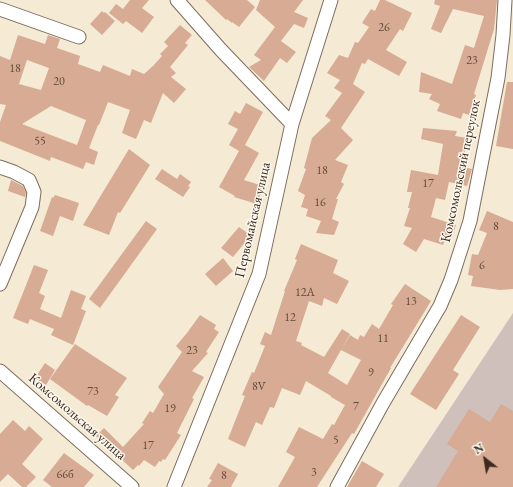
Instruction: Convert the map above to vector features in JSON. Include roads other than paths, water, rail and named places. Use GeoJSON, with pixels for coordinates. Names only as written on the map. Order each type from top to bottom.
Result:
{"type":"FeatureCollection","features":[{"type":"Feature","properties":{"kind":"street"},"geometry":{"type":"LineString","coordinates":[[178,0],[221,50],[292,124]]}},
{"type":"Feature","properties":{"kind":"street","name":"Первомайская улица"},"geometry":{"type":"LineString","coordinates":[[174,487],[259,274],[292,124],[331,0]]}},
{"type":"Feature","properties":{"kind":"street","name":"Комсомольский переулок"},"geometry":{"type":"LineString","coordinates":[[337,487],[440,306],[452,280],[470,221],[498,78],[505,0]]}},
{"type":"Feature","properties":{"kind":"street"},"geometry":{"type":"LineString","coordinates":[[0,9],[79,37]]}},
{"type":"Feature","properties":{"kind":"street"},"geometry":{"type":"LineString","coordinates":[[0,167],[29,180],[34,192],[32,207],[0,284]]}},
{"type":"Feature","properties":{"kind":"street","name":"Комсомольская улица"},"geometry":{"type":"LineString","coordinates":[[0,371],[132,487]]}}]}
